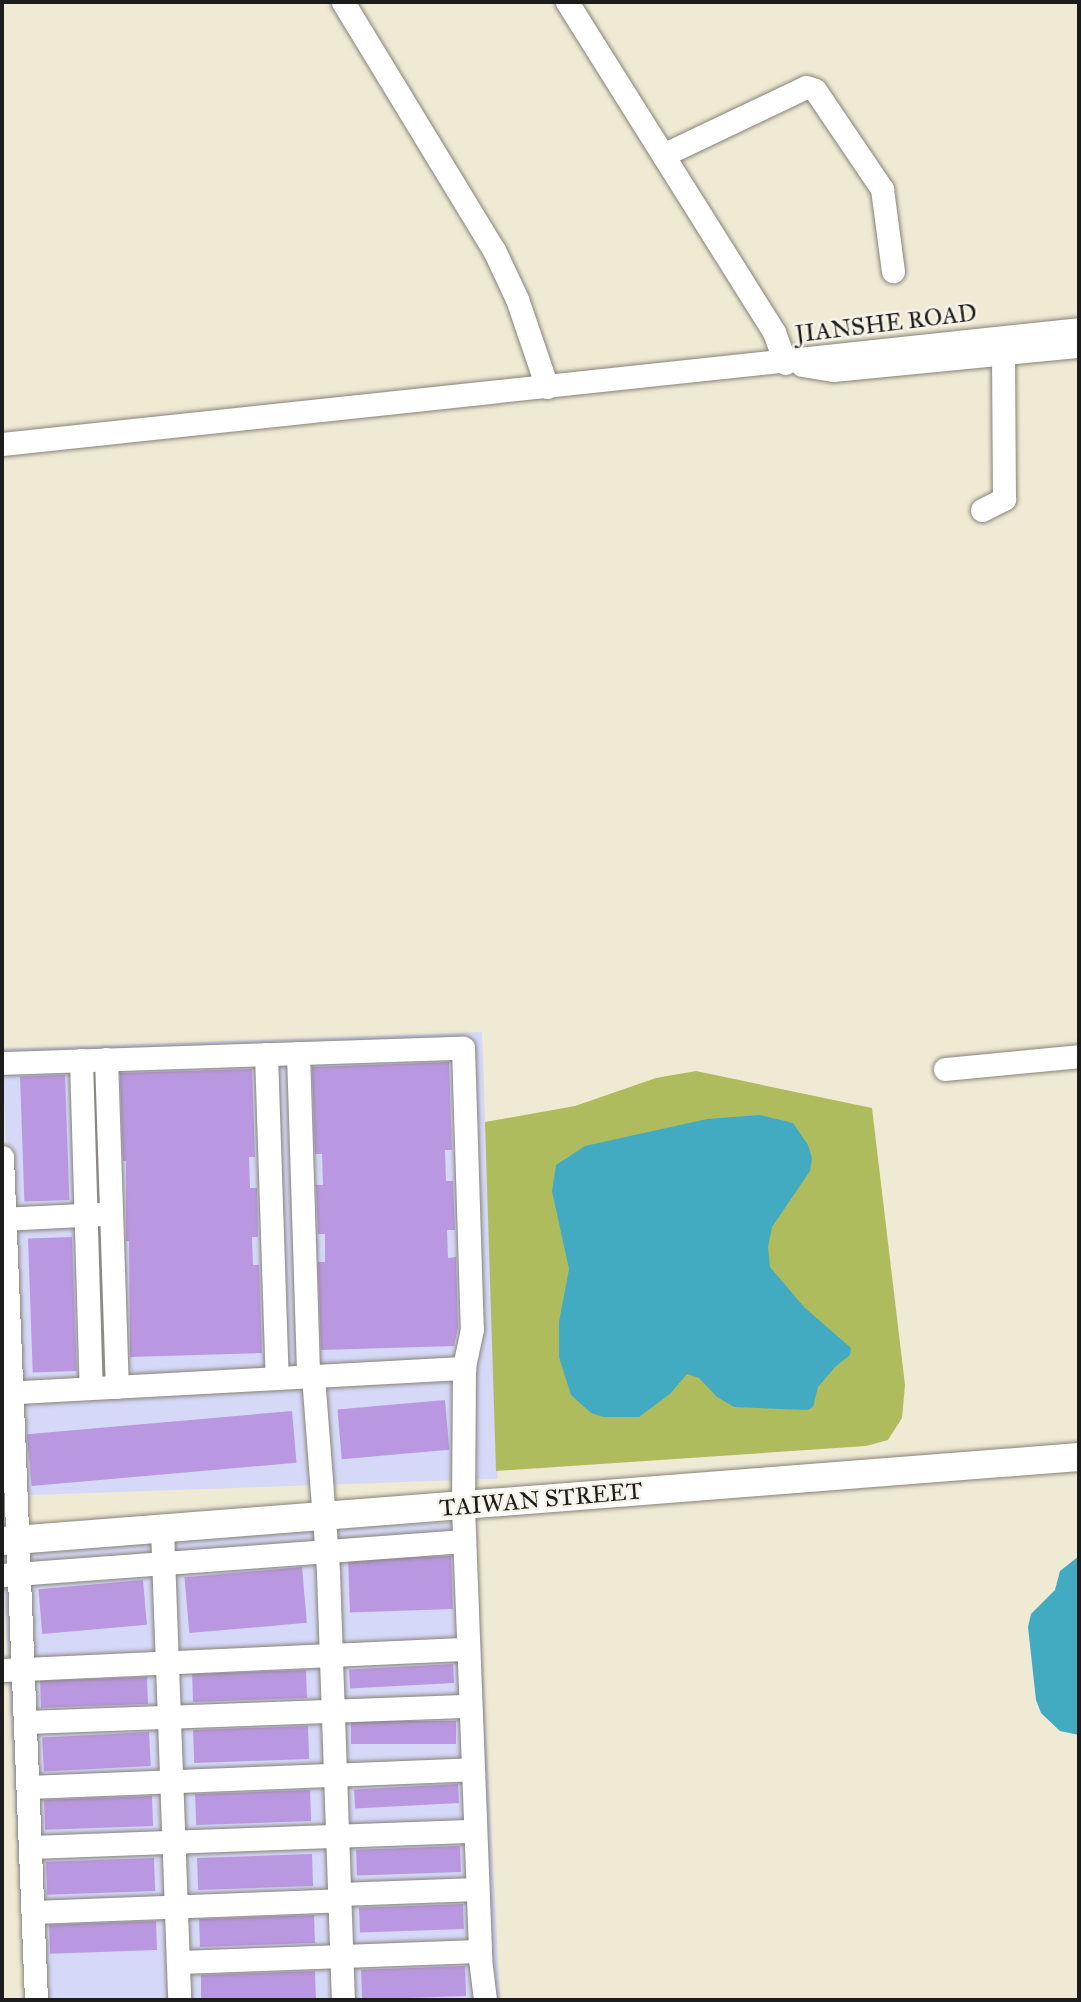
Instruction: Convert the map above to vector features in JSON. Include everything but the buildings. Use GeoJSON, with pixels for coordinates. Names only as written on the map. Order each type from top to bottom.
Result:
{"type":"FeatureCollection","features":[{"type":"Feature","properties":{"kind":"main road","name":"TAIWAN STREET"},"geometry":{"type":"LineString","coordinates":[[11,1541],[1079,1457]]}},
{"type":"Feature","properties":{"kind":"street"},"geometry":{"type":"LineString","coordinates":[[343,2],[494,250],[517,299],[547,387]]}},
{"type":"Feature","properties":{"kind":"street"},"geometry":{"type":"LineString","coordinates":[[2,444],[785,363],[774,332],[567,2]]}},
{"type":"Feature","properties":{"kind":"street"},"geometry":{"type":"LineString","coordinates":[[663,155],[806,87],[815,90],[882,189],[893,271]]}},
{"type":"Feature","properties":{"kind":"street","name":"JIANSHE ROAD"},"geometry":{"type":"LineString","coordinates":[[785,363],[831,354],[1079,329]]}},
{"type":"Feature","properties":{"kind":"street","name":"JIANSHE ROAD"},"geometry":{"type":"LineString","coordinates":[[785,363],[833,370],[1079,346]]}},
{"type":"Feature","properties":{"kind":"street"},"geometry":{"type":"LineString","coordinates":[[982,510],[1004,499],[1003,353]]}},
{"type":"Feature","properties":{"kind":"street"},"geometry":{"type":"LineString","coordinates":[[2,1063],[463,1048],[472,1329],[464,1368],[463,1507],[477,1889],[485,2000]]}},
{"type":"Feature","properties":{"kind":"street"},"geometry":{"type":"LineString","coordinates":[[298,1053],[311,1376],[326,1551],[331,1656],[343,2000]]}},
{"type":"Feature","properties":{"kind":"street"},"geometry":{"type":"LineString","coordinates":[[266,1054],[277,1378]]}},
{"type":"Feature","properties":{"kind":"street"},"geometry":{"type":"LineString","coordinates":[[946,1069],[1079,1056]]}},
{"type":"Feature","properties":{"kind":"street"},"geometry":{"type":"LineString","coordinates":[[106,1059],[117,1387]]}},
{"type":"Feature","properties":{"kind":"street"},"geometry":{"type":"LineString","coordinates":[[81,1060],[91,1388]]}},
{"type":"Feature","properties":{"kind":"street"},"geometry":{"type":"LineString","coordinates":[[2,1157],[13,1669],[26,1722],[36,2000]]}},
{"type":"Feature","properties":{"kind":"street"},"geometry":{"type":"LineString","coordinates":[[3,1219],[111,1214]]}},
{"type":"Feature","properties":{"kind":"street"},"geometry":{"type":"LineString","coordinates":[[7,1393],[464,1368]]}},
{"type":"Feature","properties":{"kind":"street"},"geometry":{"type":"LineString","coordinates":[[162,1529],[179,2000]]}},
{"type":"Feature","properties":{"kind":"street"},"geometry":{"type":"LineString","coordinates":[[11,1574],[464,1541]]}},
{"type":"Feature","properties":{"kind":"street"},"geometry":{"type":"LineString","coordinates":[[13,1669],[468,1649]]}},
{"type":"Feature","properties":{"kind":"street"},"geometry":{"type":"LineString","coordinates":[[26,1722],[470,1706]]}},
{"type":"Feature","properties":{"kind":"street"},"geometry":{"type":"LineString","coordinates":[[28,1787],[473,1769]]}},
{"type":"Feature","properties":{"kind":"street"},"geometry":{"type":"LineString","coordinates":[[31,1847],[475,1831]]}},
{"type":"Feature","properties":{"kind":"street"},"geometry":{"type":"LineString","coordinates":[[33,1912],[477,1889]]}},
{"type":"Feature","properties":{"kind":"street"},"geometry":{"type":"LineString","coordinates":[[178,1962],[480,1951]]}},
{"type":"Feature","properties":{"kind":"shaded area"},"geometry":{"type":"Polygon","coordinates":[[[482,1032],[498,1479],[18,1495],[2,1049],[482,1032]]]}},
{"type":"Feature","properties":{"kind":"shaded area"},"geometry":{"type":"Polygon","coordinates":[[[475,1521],[500,2000],[25,2000],[2,1546],[475,1521]]]}},
{"type":"Feature","properties":{"kind":"green space"},"geometry":{"type":"Polygon","coordinates":[[[696,1071],[872,1108],[905,1385],[902,1418],[888,1440],[866,1446],[496,1471],[485,1122],[575,1106],[656,1078],[696,1071]]]}},
{"type":"Feature","properties":{"kind":"water"},"geometry":{"type":"Polygon","coordinates":[[[760,1115],[793,1123],[808,1145],[812,1158],[810,1171],[772,1227],[768,1247],[770,1267],[804,1307],[851,1348],[850,1355],[835,1367],[818,1387],[813,1407],[807,1410],[734,1407],[717,1397],[699,1378],[687,1374],[670,1394],[639,1417],[603,1417],[591,1413],[571,1395],[559,1357],[559,1322],[569,1269],[552,1191],[556,1165],[585,1146],[707,1119],[760,1115]]]}},
{"type":"Feature","properties":{"kind":"water"},"geometry":{"type":"Polygon","coordinates":[[[1079,1556],[1079,1735],[1060,1731],[1041,1713],[1036,1700],[1028,1627],[1031,1614],[1055,1590],[1060,1571],[1079,1556]]]}}]}
